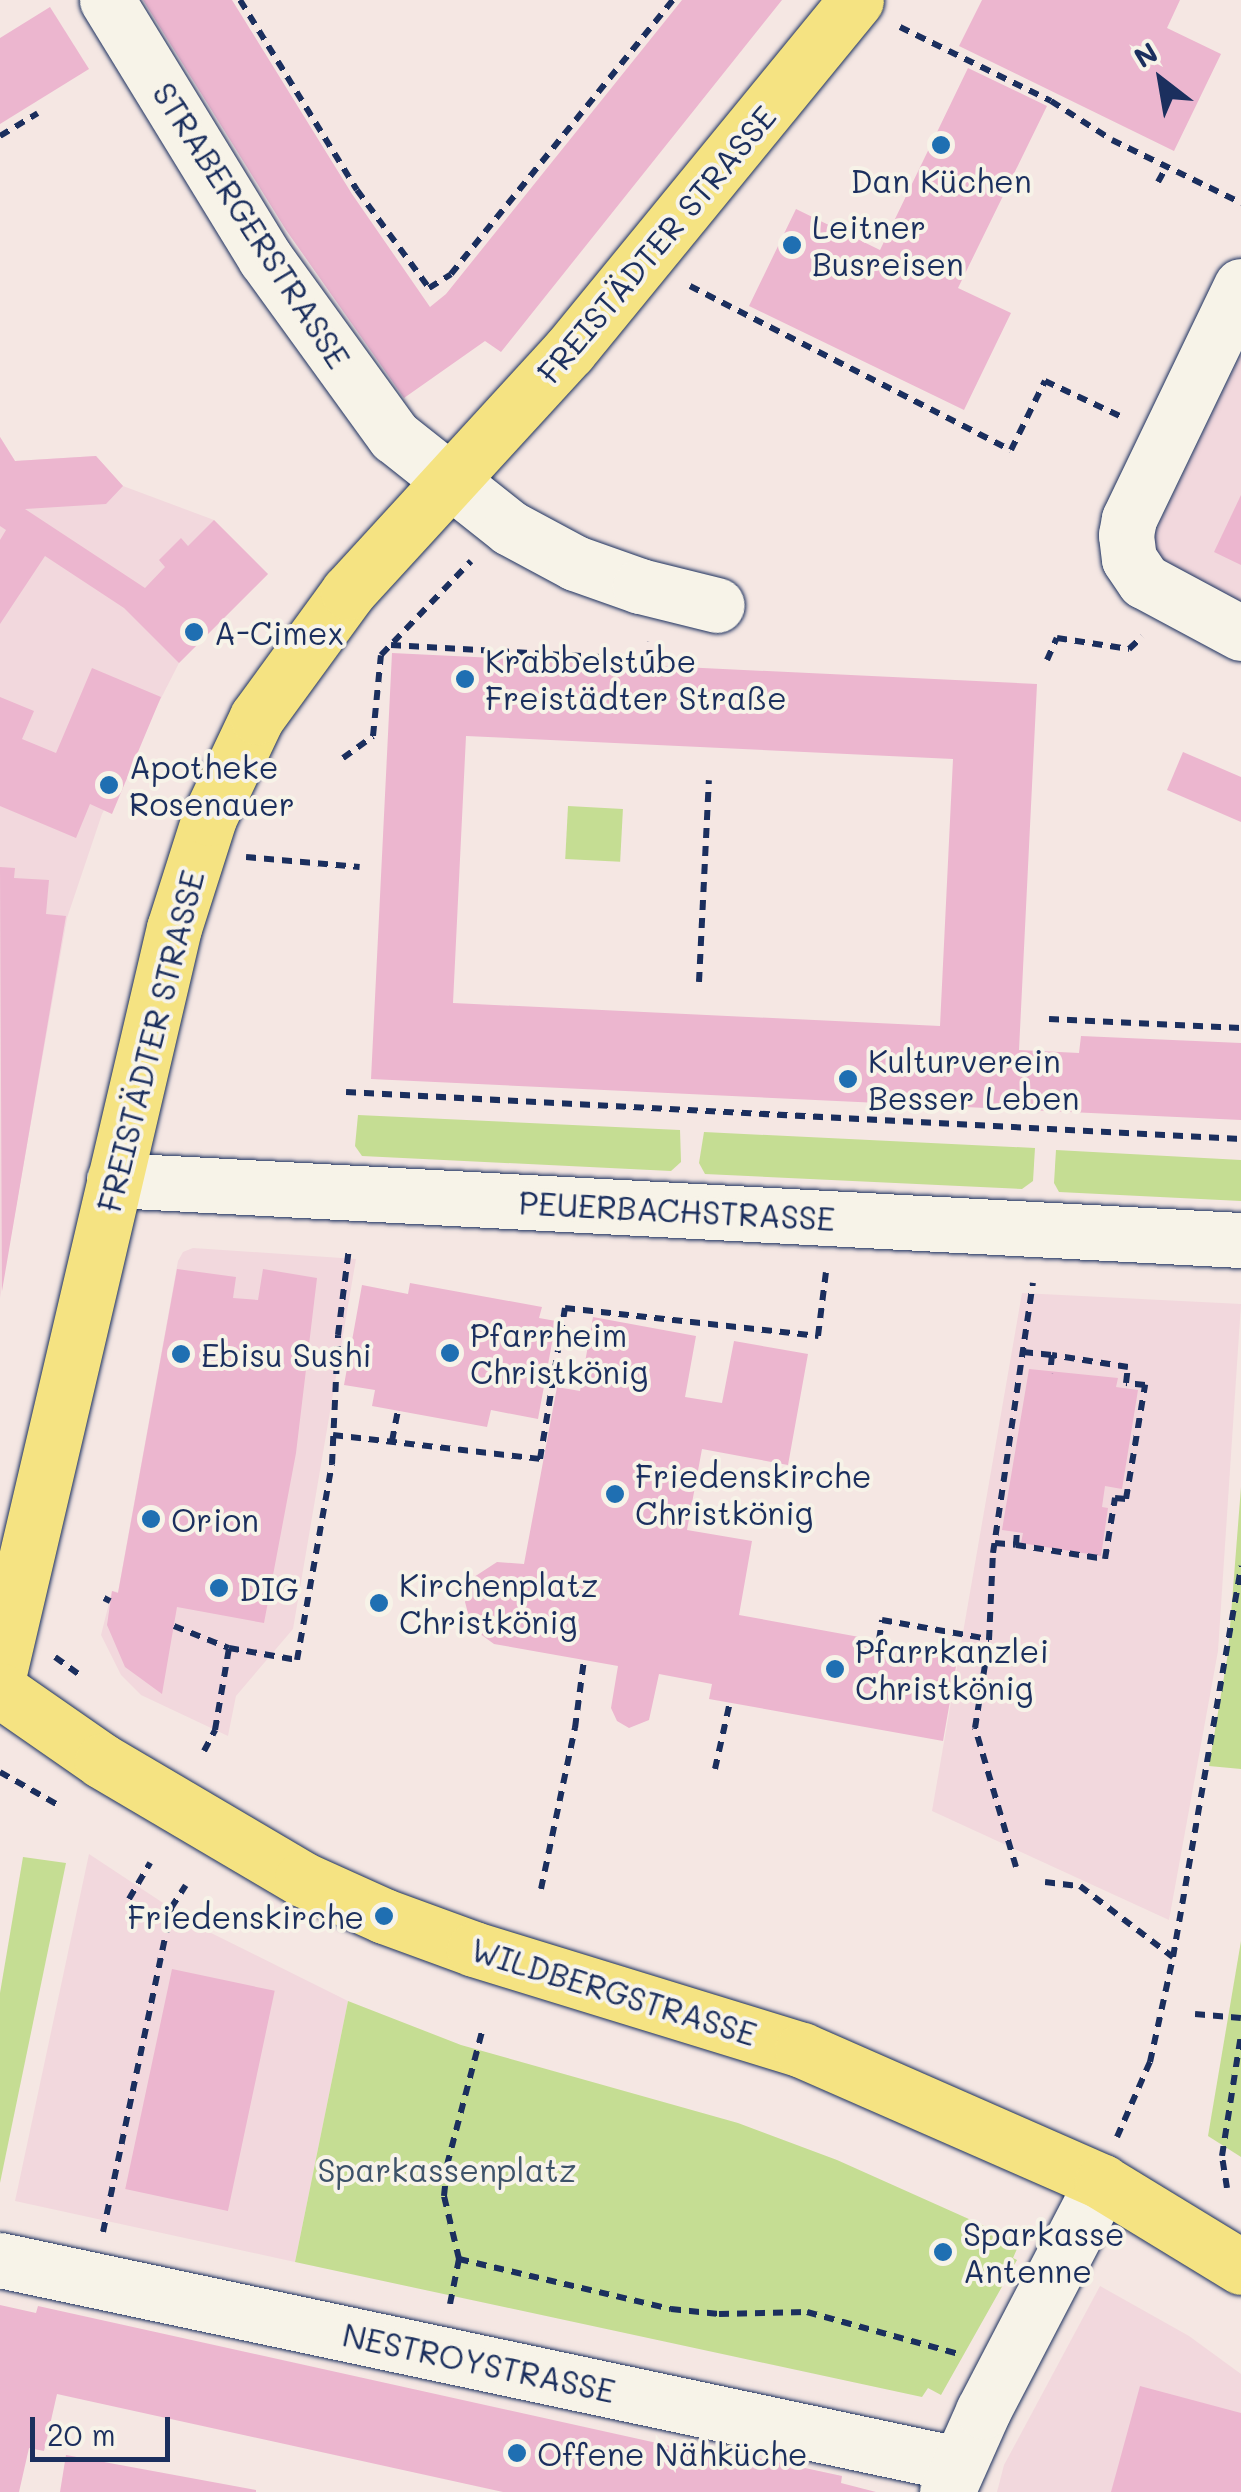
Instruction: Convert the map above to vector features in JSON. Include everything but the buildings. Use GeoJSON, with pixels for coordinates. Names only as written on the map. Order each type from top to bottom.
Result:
{"type":"FeatureCollection","features":[{"type":"Feature","properties":{"kind":"main road","name":"FREISTÄDTER STRASSE"},"geometry":{"type":"LineString","coordinates":[[0,1669],[24,1473],[114,1180],[174,928],[209,818],[249,734],[300,653],[348,592],[878,14]]}},
{"type":"Feature","properties":{"kind":"main road","name":"WILDBERGSTRASSE"},"geometry":{"type":"LineString","coordinates":[[0,1690],[102,1761],[224,1836],[384,1916],[474,1949],[705,2016],[802,2050],[1102,2182],[1241,2267]]}},
{"type":"Feature","properties":{"kind":"street","name":"STRABERGERSTRASSE"},"geometry":{"type":"LineString","coordinates":[[107,0],[265,258],[394,436],[450,484]]}},
{"type":"Feature","properties":{"kind":"street"},"geometry":{"type":"LineString","coordinates":[[1241,286],[1129,520],[1128,560],[1144,581],[1241,632]]}},
{"type":"Feature","properties":{"kind":"street"},"geometry":{"type":"LineString","coordinates":[[450,484],[522,535],[576,564],[640,586],[717,604]]}},
{"type":"Feature","properties":{"kind":"street","name":"PEUERBACHSTRASSE"},"geometry":{"type":"LineString","coordinates":[[114,1180],[1241,1240]]}},
{"type":"Feature","properties":{"kind":"street"},"geometry":{"type":"LineString","coordinates":[[952,2478],[1102,2182]]}},
{"type":"Feature","properties":{"kind":"street","name":"NESTROYSTRASSE"},"geometry":{"type":"LineString","coordinates":[[0,2260],[439,2353],[952,2478]]}},
{"type":"Feature","properties":{"kind":"path"},"geometry":{"type":"LineString","coordinates":[[240,0],[357,190],[429,288],[451,274],[673,0]]}},
{"type":"Feature","properties":{"kind":"path"},"geometry":{"type":"LineString","coordinates":[[878,14],[1051,101],[1112,140],[1241,203]]}},
{"type":"Feature","properties":{"kind":"path"},"geometry":{"type":"LineString","coordinates":[[0,136],[38,112]]}},
{"type":"Feature","properties":{"kind":"path"},"geometry":{"type":"LineString","coordinates":[[1158,182],[1166,166]]}},
{"type":"Feature","properties":{"kind":"path"},"geometry":{"type":"LineString","coordinates":[[690,286],[1012,450],[1046,381],[1166,438]]}},
{"type":"Feature","properties":{"kind":"path"},"geometry":{"type":"LineString","coordinates":[[343,758],[373,736],[380,655],[473,559]]}},
{"type":"Feature","properties":{"kind":"path"},"geometry":{"type":"LineString","coordinates":[[1046,660],[1056,638],[1129,649],[1181,603]]}},
{"type":"Feature","properties":{"kind":"path"},"geometry":{"type":"LineString","coordinates":[[390,646],[650,660],[650,632]]}},
{"type":"Feature","properties":{"kind":"path"},"geometry":{"type":"LineString","coordinates":[[699,982],[708,780]]}},
{"type":"Feature","properties":{"kind":"path"},"geometry":{"type":"LineString","coordinates":[[240,857],[360,867]]}},
{"type":"Feature","properties":{"kind":"path"},"geometry":{"type":"LineString","coordinates":[[1048,1018],[1241,1028]]}},
{"type":"Feature","properties":{"kind":"path"},"geometry":{"type":"LineString","coordinates":[[346,1092],[1241,1139]]}},
{"type":"Feature","properties":{"kind":"path"},"geometry":{"type":"LineString","coordinates":[[174,1626],[229,1648],[297,1660],[334,1435],[338,1335],[349,1248]]}},
{"type":"Feature","properties":{"kind":"path"},"geometry":{"type":"LineString","coordinates":[[334,1435],[542,1459],[565,1308],[818,1336],[826,1272]]}},
{"type":"Feature","properties":{"kind":"path"},"geometry":{"type":"LineString","coordinates":[[1016,1867],[975,1728],[989,1640],[995,1542],[1033,1283]]}},
{"type":"Feature","properties":{"kind":"path"},"geometry":{"type":"LineString","coordinates":[[1023,1352],[1128,1367],[1126,1383],[1145,1385],[1126,1499],[1103,1496]]}},
{"type":"Feature","properties":{"kind":"path"},"geometry":{"type":"LineString","coordinates":[[1050,1373],[1052,1355]]}},
{"type":"Feature","properties":{"kind":"path"},"geometry":{"type":"LineString","coordinates":[[392,1441],[398,1411]]}},
{"type":"Feature","properties":{"kind":"path"},"geometry":{"type":"LineString","coordinates":[[995,1542],[1105,1559],[1115,1498]]}},
{"type":"Feature","properties":{"kind":"path"},"geometry":{"type":"LineString","coordinates":[[1016,1545],[1018,1532]]}},
{"type":"Feature","properties":{"kind":"path"},"geometry":{"type":"LineString","coordinates":[[1124,2127],[1150,2062],[1173,1958],[1241,1566]]}},
{"type":"Feature","properties":{"kind":"path"},"geometry":{"type":"LineString","coordinates":[[879,1640],[882,1620],[989,1640]]}},
{"type":"Feature","properties":{"kind":"path"},"geometry":{"type":"LineString","coordinates":[[204,1751],[215,1730],[229,1648]]}},
{"type":"Feature","properties":{"kind":"path"},"geometry":{"type":"LineString","coordinates":[[541,1890],[575,1728],[584,1660]]}},
{"type":"Feature","properties":{"kind":"path"},"geometry":{"type":"LineString","coordinates":[[715,1769],[730,1702]]}},
{"type":"Feature","properties":{"kind":"path"},"geometry":{"type":"LineString","coordinates":[[0,1772],[58,1806]]}},
{"type":"Feature","properties":{"kind":"path"},"geometry":{"type":"LineString","coordinates":[[129,1899],[150,1863]]}},
{"type":"Feature","properties":{"kind":"path"},"geometry":{"type":"LineString","coordinates":[[1046,1882],[1080,1886],[1173,1958]]}},
{"type":"Feature","properties":{"kind":"path"},"geometry":{"type":"LineString","coordinates":[[93,2280],[172,1908],[186,1885]]}},
{"type":"Feature","properties":{"kind":"path"},"geometry":{"type":"LineString","coordinates":[[1195,2014],[1241,2018]]}},
{"type":"Feature","properties":{"kind":"path"},"geometry":{"type":"LineString","coordinates":[[439,2353],[458,2260],[444,2196],[447,2165],[483,2028]]}},
{"type":"Feature","properties":{"kind":"path"},"geometry":{"type":"LineString","coordinates":[[1227,2188],[1222,2156],[1241,2034]]}},
{"type":"Feature","properties":{"kind":"path"},"geometry":{"type":"LineString","coordinates":[[1228,2102],[1241,2095]]}},
{"type":"Feature","properties":{"kind":"path"},"geometry":{"type":"LineString","coordinates":[[458,2260],[672,2308],[719,2314],[807,2312],[968,2357]]}},
{"type":"Feature","properties":{"kind":"shaded area"},"geometry":{"type":"Polygon","coordinates":[[[1241,354],[1241,610],[1187,587],[1150,543],[1241,354]]]}},
{"type":"Feature","properties":{"kind":"shaded area"},"geometry":{"type":"Polygon","coordinates":[[[0,437],[15,461],[96,456],[123,486],[214,520],[268,574],[179,663],[102,814],[67,918],[0,1298],[0,437]]]}},
{"type":"Feature","properties":{"kind":"shaded area"},"geometry":{"type":"Polygon","coordinates":[[[193,1248],[356,1259],[293,1629],[236,1696],[228,1736],[141,1695],[121,1675],[101,1635],[112,1591],[118,1592],[178,1261],[183,1252],[193,1248]]]}},
{"type":"Feature","properties":{"kind":"shaded area"},"geometry":{"type":"Polygon","coordinates":[[[1022,1293],[1241,1304],[1218,1651],[1169,1920],[932,1811],[1022,1293]]]}},
{"type":"Feature","properties":{"kind":"shaded area"},"geometry":{"type":"Polygon","coordinates":[[[89,1854],[201,1928],[348,2001],[295,2262],[15,2201],[89,1854]]]}},
{"type":"Feature","properties":{"kind":"shaded area"},"geometry":{"type":"Polygon","coordinates":[[[1100,2286],[1189,2336],[1241,2374],[1241,2492],[997,2492],[1004,2465],[1100,2286]]]}},
{"type":"Feature","properties":{"kind":"green space"},"geometry":{"type":"Polygon","coordinates":[[[568,806],[623,809],[620,862],[565,859],[568,806]]]}},
{"type":"Feature","properties":{"kind":"green space"},"geometry":{"type":"Polygon","coordinates":[[[358,1115],[680,1130],[681,1162],[671,1171],[362,1156],[355,1146],[358,1115]]]}},
{"type":"Feature","properties":{"kind":"green space"},"geometry":{"type":"Polygon","coordinates":[[[704,1132],[1035,1148],[1033,1181],[1022,1189],[705,1174],[699,1163],[704,1132]]]}},
{"type":"Feature","properties":{"kind":"green space"},"geometry":{"type":"Polygon","coordinates":[[[1056,1150],[1241,1160],[1241,1201],[1059,1192],[1054,1183],[1056,1150]]]}},
{"type":"Feature","properties":{"kind":"green space"},"geometry":{"type":"Polygon","coordinates":[[[1241,1487],[1241,1769],[1209,1766],[1228,1653],[1241,1487]]]}},
{"type":"Feature","properties":{"kind":"green space"},"geometry":{"type":"Polygon","coordinates":[[[23,1857],[66,1863],[0,2183],[0,1993],[23,1857]]]}},
{"type":"Feature","properties":{"kind":"green space"},"geometry":{"type":"Polygon","coordinates":[[[1241,1941],[1241,2157],[1208,2136],[1241,1941]]]}},
{"type":"Feature","properties":{"kind":"green space","name":"Sparkassenplatz"},"geometry":{"type":"Polygon","coordinates":[[[348,2001],[461,2045],[738,2123],[837,2160],[1020,2242],[1013,2258],[1017,2260],[941,2395],[928,2388],[922,2397],[295,2262],[348,2001]]]}},
{"type":"Feature","properties":{"kind":"place","name":"Dan Küchen"},"geometry":{"type":"Point","coordinates":[941,145]}},
{"type":"Feature","properties":{"kind":"place","name":"Leitner Busreisen"},"geometry":{"type":"Point","coordinates":[792,245]}},
{"type":"Feature","properties":{"kind":"place","name":"A-Cimex"},"geometry":{"type":"Point","coordinates":[194,632]}},
{"type":"Feature","properties":{"kind":"place","name":"Krabbelstube Freistädter Straße"},"geometry":{"type":"Point","coordinates":[465,679]}},
{"type":"Feature","properties":{"kind":"place","name":"Apotheke Rosenauer"},"geometry":{"type":"Point","coordinates":[109,785]}},
{"type":"Feature","properties":{"kind":"place","name":"Kulturverein Besser Leben"},"geometry":{"type":"Point","coordinates":[848,1079]}},
{"type":"Feature","properties":{"kind":"place","name":"Pfarrheim Christkönig"},"geometry":{"type":"Point","coordinates":[450,1353]}},
{"type":"Feature","properties":{"kind":"place","name":"Ebisu Sushi"},"geometry":{"type":"Point","coordinates":[181,1354]}},
{"type":"Feature","properties":{"kind":"place","name":"Friedenskirche Christkönig"},"geometry":{"type":"Point","coordinates":[615,1494]}},
{"type":"Feature","properties":{"kind":"place","name":"Orion"},"geometry":{"type":"Point","coordinates":[151,1519]}},
{"type":"Feature","properties":{"kind":"place","name":"DIG"},"geometry":{"type":"Point","coordinates":[219,1588]}},
{"type":"Feature","properties":{"kind":"place","name":"Kirchenplatz Christkönig"},"geometry":{"type":"Point","coordinates":[379,1603]}},
{"type":"Feature","properties":{"kind":"place","name":"Pfarrkanzlei Christkönig"},"geometry":{"type":"Point","coordinates":[835,1669]}},
{"type":"Feature","properties":{"kind":"place","name":"Friedenskirche"},"geometry":{"type":"Point","coordinates":[384,1916]}},
{"type":"Feature","properties":{"kind":"place","name":"Sparkasse Antenne"},"geometry":{"type":"Point","coordinates":[943,2252]}},
{"type":"Feature","properties":{"kind":"place","name":"Offene Nähküche"},"geometry":{"type":"Point","coordinates":[517,2453]}}]}
